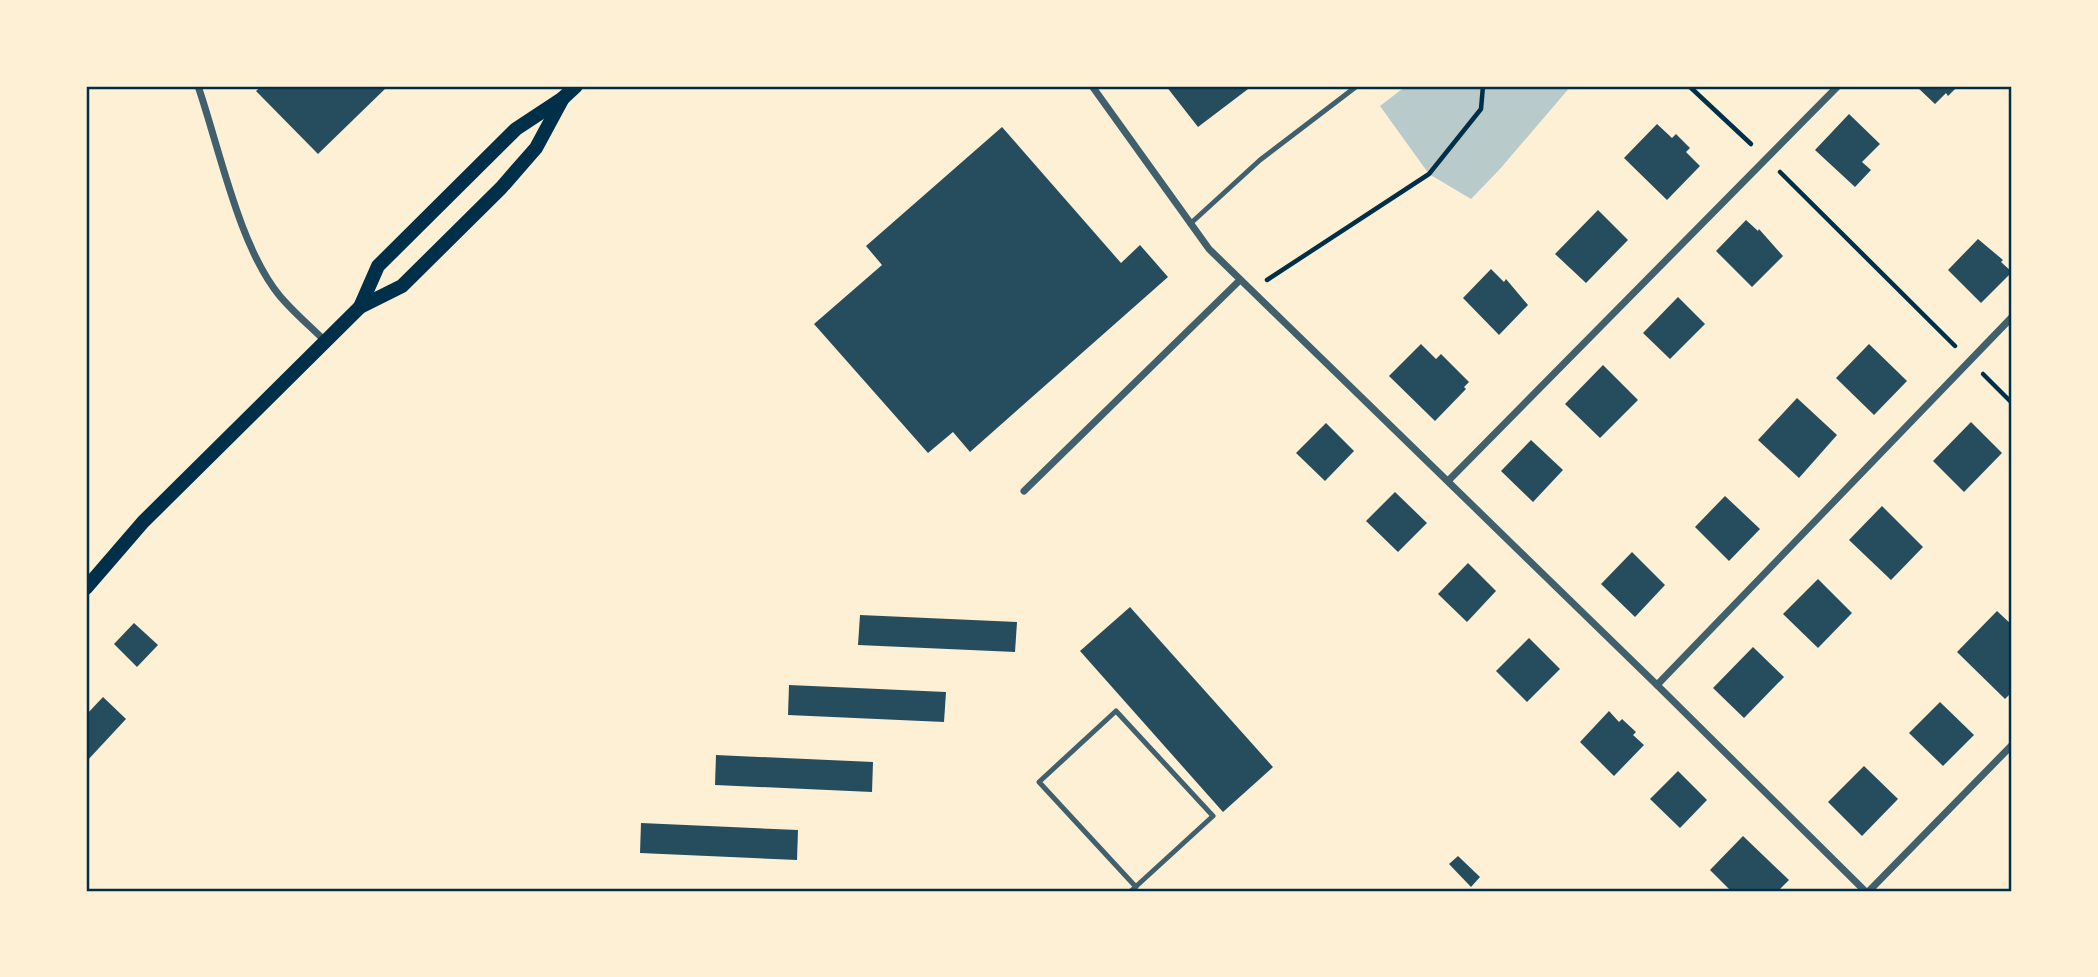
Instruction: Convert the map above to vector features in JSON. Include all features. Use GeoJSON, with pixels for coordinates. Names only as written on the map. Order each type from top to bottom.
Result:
{"type":"FeatureCollection","features":[{"type":"Feature","properties":{"kind":"main road"},"geometry":{"type":"LineString","coordinates":[[360,307],[378,266],[516,129],[563,98],[576,86]]}},
{"type":"Feature","properties":{"kind":"main road"},"geometry":{"type":"LineString","coordinates":[[86,587],[143,522],[324,341],[360,307],[402,286],[501,188],[537,148],[563,98]]}},
{"type":"Feature","properties":{"kind":"street"},"geometry":{"type":"LineString","coordinates":[[198,86],[240,218],[257,258],[278,294],[324,341]]}},
{"type":"Feature","properties":{"kind":"street"},"geometry":{"type":"LineString","coordinates":[[1092,86],[1209,249],[1867,891],[2012,745]]}},
{"type":"Feature","properties":{"kind":"street"},"geometry":{"type":"LineString","coordinates":[[1448,481],[1838,86]]}},
{"type":"Feature","properties":{"kind":"street"},"geometry":{"type":"LineString","coordinates":[[1024,491],[1240,280]]}},
{"type":"Feature","properties":{"kind":"street"},"geometry":{"type":"LineString","coordinates":[[1657,685],[2012,317]]}},
{"type":"Feature","properties":{"kind":"lane"},"geometry":{"type":"LineString","coordinates":[[1190,223],[1260,160],[1357,86]]}},
{"type":"Feature","properties":{"kind":"lane"},"geometry":{"type":"LineString","coordinates":[[1116,711],[1213,816],[1134,889],[1039,782],[1116,711]]}},
{"type":"Feature","properties":{"kind":"path"},"geometry":{"type":"LineString","coordinates":[[1251,290],[1429,174],[1481,109],[1483,86]]}},
{"type":"Feature","properties":{"kind":"path"},"geometry":{"type":"LineString","coordinates":[[1689,86],[1767,158],[2012,403]]}},
{"type":"Feature","properties":{"kind":"shaded area"},"geometry":{"type":"Polygon","coordinates":[[[1406,86],[1571,86],[1471,199],[1429,174],[1380,106],[1406,86]]]}},
{"type":"Feature","properties":{"kind":"building"},"geometry":{"type":"Polygon","coordinates":[[[262,86],[388,86],[318,154],[256,91],[262,86]]]}},
{"type":"Feature","properties":{"kind":"building"},"geometry":{"type":"Polygon","coordinates":[[[1166,86],[1252,86],[1198,127],[1166,86]]]}},
{"type":"Feature","properties":{"kind":"building"},"geometry":{"type":"Polygon","coordinates":[[[1916,86],[1958,86],[1935,104],[1916,86]]]}},
{"type":"Feature","properties":{"kind":"building"},"geometry":{"type":"Polygon","coordinates":[[[1849,114],[1880,144],[1862,162],[1871,170],[1855,187],[1815,150],[1849,114]]]}},
{"type":"Feature","properties":{"kind":"building"},"geometry":{"type":"Polygon","coordinates":[[[1657,124],[1672,138],[1676,134],[1690,148],[1686,152],[1700,166],[1667,200],[1624,158],[1657,124]]]}},
{"type":"Feature","properties":{"kind":"building"},"geometry":{"type":"Polygon","coordinates":[[[1002,127],[1121,263],[1140,245],[1168,277],[970,452],[953,432],[928,453],[814,324],[882,265],[866,246],[1002,127]]]}},
{"type":"Feature","properties":{"kind":"building"},"geometry":{"type":"Polygon","coordinates":[[[1598,210],[1628,240],[1586,283],[1555,254],[1598,210]]]}},
{"type":"Feature","properties":{"kind":"building"},"geometry":{"type":"Polygon","coordinates":[[[1746,220],[1758,231],[1759,229],[1783,256],[1752,287],[1716,251],[1746,220]]]}},
{"type":"Feature","properties":{"kind":"building"},"geometry":{"type":"Polygon","coordinates":[[[1978,239],[2003,260],[2001,262],[2012,272],[1981,303],[1948,270],[1978,239]]]}},
{"type":"Feature","properties":{"kind":"building"},"geometry":{"type":"Polygon","coordinates":[[[1491,269],[1504,282],[1506,279],[1528,305],[1499,335],[1463,298],[1491,269]]]}},
{"type":"Feature","properties":{"kind":"building"},"geometry":{"type":"Polygon","coordinates":[[[1678,297],[1705,324],[1670,359],[1643,333],[1678,297]]]}},
{"type":"Feature","properties":{"kind":"building"},"geometry":{"type":"Polygon","coordinates":[[[1421,344],[1436,359],[1441,354],[1469,382],[1464,387],[1466,389],[1435,421],[1389,376],[1421,344]]]}},
{"type":"Feature","properties":{"kind":"building"},"geometry":{"type":"Polygon","coordinates":[[[1869,344],[1907,381],[1874,415],[1836,378],[1869,344]]]}},
{"type":"Feature","properties":{"kind":"building"},"geometry":{"type":"Polygon","coordinates":[[[1603,365],[1638,400],[1600,438],[1565,404],[1603,365]]]}},
{"type":"Feature","properties":{"kind":"building"},"geometry":{"type":"Polygon","coordinates":[[[1797,398],[1837,435],[1799,478],[1758,440],[1797,398]]]}},
{"type":"Feature","properties":{"kind":"building"},"geometry":{"type":"Polygon","coordinates":[[[1971,422],[2002,453],[1964,492],[1933,461],[1971,422]]]}},
{"type":"Feature","properties":{"kind":"building"},"geometry":{"type":"Polygon","coordinates":[[[1326,423],[1354,451],[1325,481],[1296,453],[1326,423]]]}},
{"type":"Feature","properties":{"kind":"building"},"geometry":{"type":"Polygon","coordinates":[[[1531,440],[1563,470],[1533,502],[1501,471],[1531,440]]]}},
{"type":"Feature","properties":{"kind":"building"},"geometry":{"type":"Polygon","coordinates":[[[1395,492],[1427,523],[1398,552],[1366,521],[1395,492]]]}},
{"type":"Feature","properties":{"kind":"building"},"geometry":{"type":"Polygon","coordinates":[[[1725,496],[1760,529],[1729,561],[1695,527],[1725,496]]]}},
{"type":"Feature","properties":{"kind":"building"},"geometry":{"type":"Polygon","coordinates":[[[1882,506],[1923,547],[1891,580],[1849,540],[1882,506]]]}},
{"type":"Feature","properties":{"kind":"building"},"geometry":{"type":"Polygon","coordinates":[[[1632,552],[1665,585],[1635,617],[1601,584],[1632,552]]]}},
{"type":"Feature","properties":{"kind":"building"},"geometry":{"type":"Polygon","coordinates":[[[1468,563],[1496,591],[1467,622],[1438,594],[1468,563]]]}},
{"type":"Feature","properties":{"kind":"building"},"geometry":{"type":"Polygon","coordinates":[[[1818,579],[1852,613],[1818,648],[1783,614],[1818,579]]]}},
{"type":"Feature","properties":{"kind":"building"},"geometry":{"type":"Polygon","coordinates":[[[1130,607],[1273,767],[1223,812],[1080,651],[1130,607]]]}},
{"type":"Feature","properties":{"kind":"building"},"geometry":{"type":"Polygon","coordinates":[[[1997,611],[2012,625],[2012,692],[2005,699],[1957,652],[1997,611]]]}},
{"type":"Feature","properties":{"kind":"building"},"geometry":{"type":"Polygon","coordinates":[[[860,615],[1017,622],[1015,652],[858,645],[860,615]]]}},
{"type":"Feature","properties":{"kind":"building"},"geometry":{"type":"Polygon","coordinates":[[[134,623],[158,645],[137,667],[114,644],[134,623]]]}},
{"type":"Feature","properties":{"kind":"building"},"geometry":{"type":"Polygon","coordinates":[[[1529,638],[1560,669],[1527,702],[1496,671],[1529,638]]]}},
{"type":"Feature","properties":{"kind":"building"},"geometry":{"type":"Polygon","coordinates":[[[1753,647],[1784,677],[1744,718],[1713,688],[1753,647]]]}},
{"type":"Feature","properties":{"kind":"building"},"geometry":{"type":"Polygon","coordinates":[[[789,685],[946,692],[944,722],[788,715],[789,685]]]}},
{"type":"Feature","properties":{"kind":"building"},"geometry":{"type":"Polygon","coordinates":[[[103,697],[126,719],[86,762],[86,715],[103,697]]]}},
{"type":"Feature","properties":{"kind":"building"},"geometry":{"type":"Polygon","coordinates":[[[1940,702],[1974,735],[1943,766],[1909,733],[1940,702]]]}},
{"type":"Feature","properties":{"kind":"building"},"geometry":{"type":"Polygon","coordinates":[[[1609,711],[1619,722],[1622,719],[1636,732],[1633,735],[1644,745],[1614,776],[1580,742],[1609,711]]]}},
{"type":"Feature","properties":{"kind":"building"},"geometry":{"type":"Polygon","coordinates":[[[716,755],[873,762],[872,792],[715,785],[716,755]]]}},
{"type":"Feature","properties":{"kind":"building"},"geometry":{"type":"Polygon","coordinates":[[[1864,766],[1898,799],[1862,836],[1828,802],[1864,766]]]}},
{"type":"Feature","properties":{"kind":"building"},"geometry":{"type":"Polygon","coordinates":[[[1678,771],[1707,800],[1680,828],[1650,799],[1678,771]]]}},
{"type":"Feature","properties":{"kind":"building"},"geometry":{"type":"Polygon","coordinates":[[[641,823],[798,830],[797,860],[640,853],[641,823]]]}},
{"type":"Feature","properties":{"kind":"building"},"geometry":{"type":"Polygon","coordinates":[[[1743,836],[1789,880],[1778,891],[1731,891],[1710,870],[1743,836]]]}},
{"type":"Feature","properties":{"kind":"building"},"geometry":{"type":"Polygon","coordinates":[[[1458,856],[1480,877],[1471,887],[1449,864],[1458,856]]]}}]}
